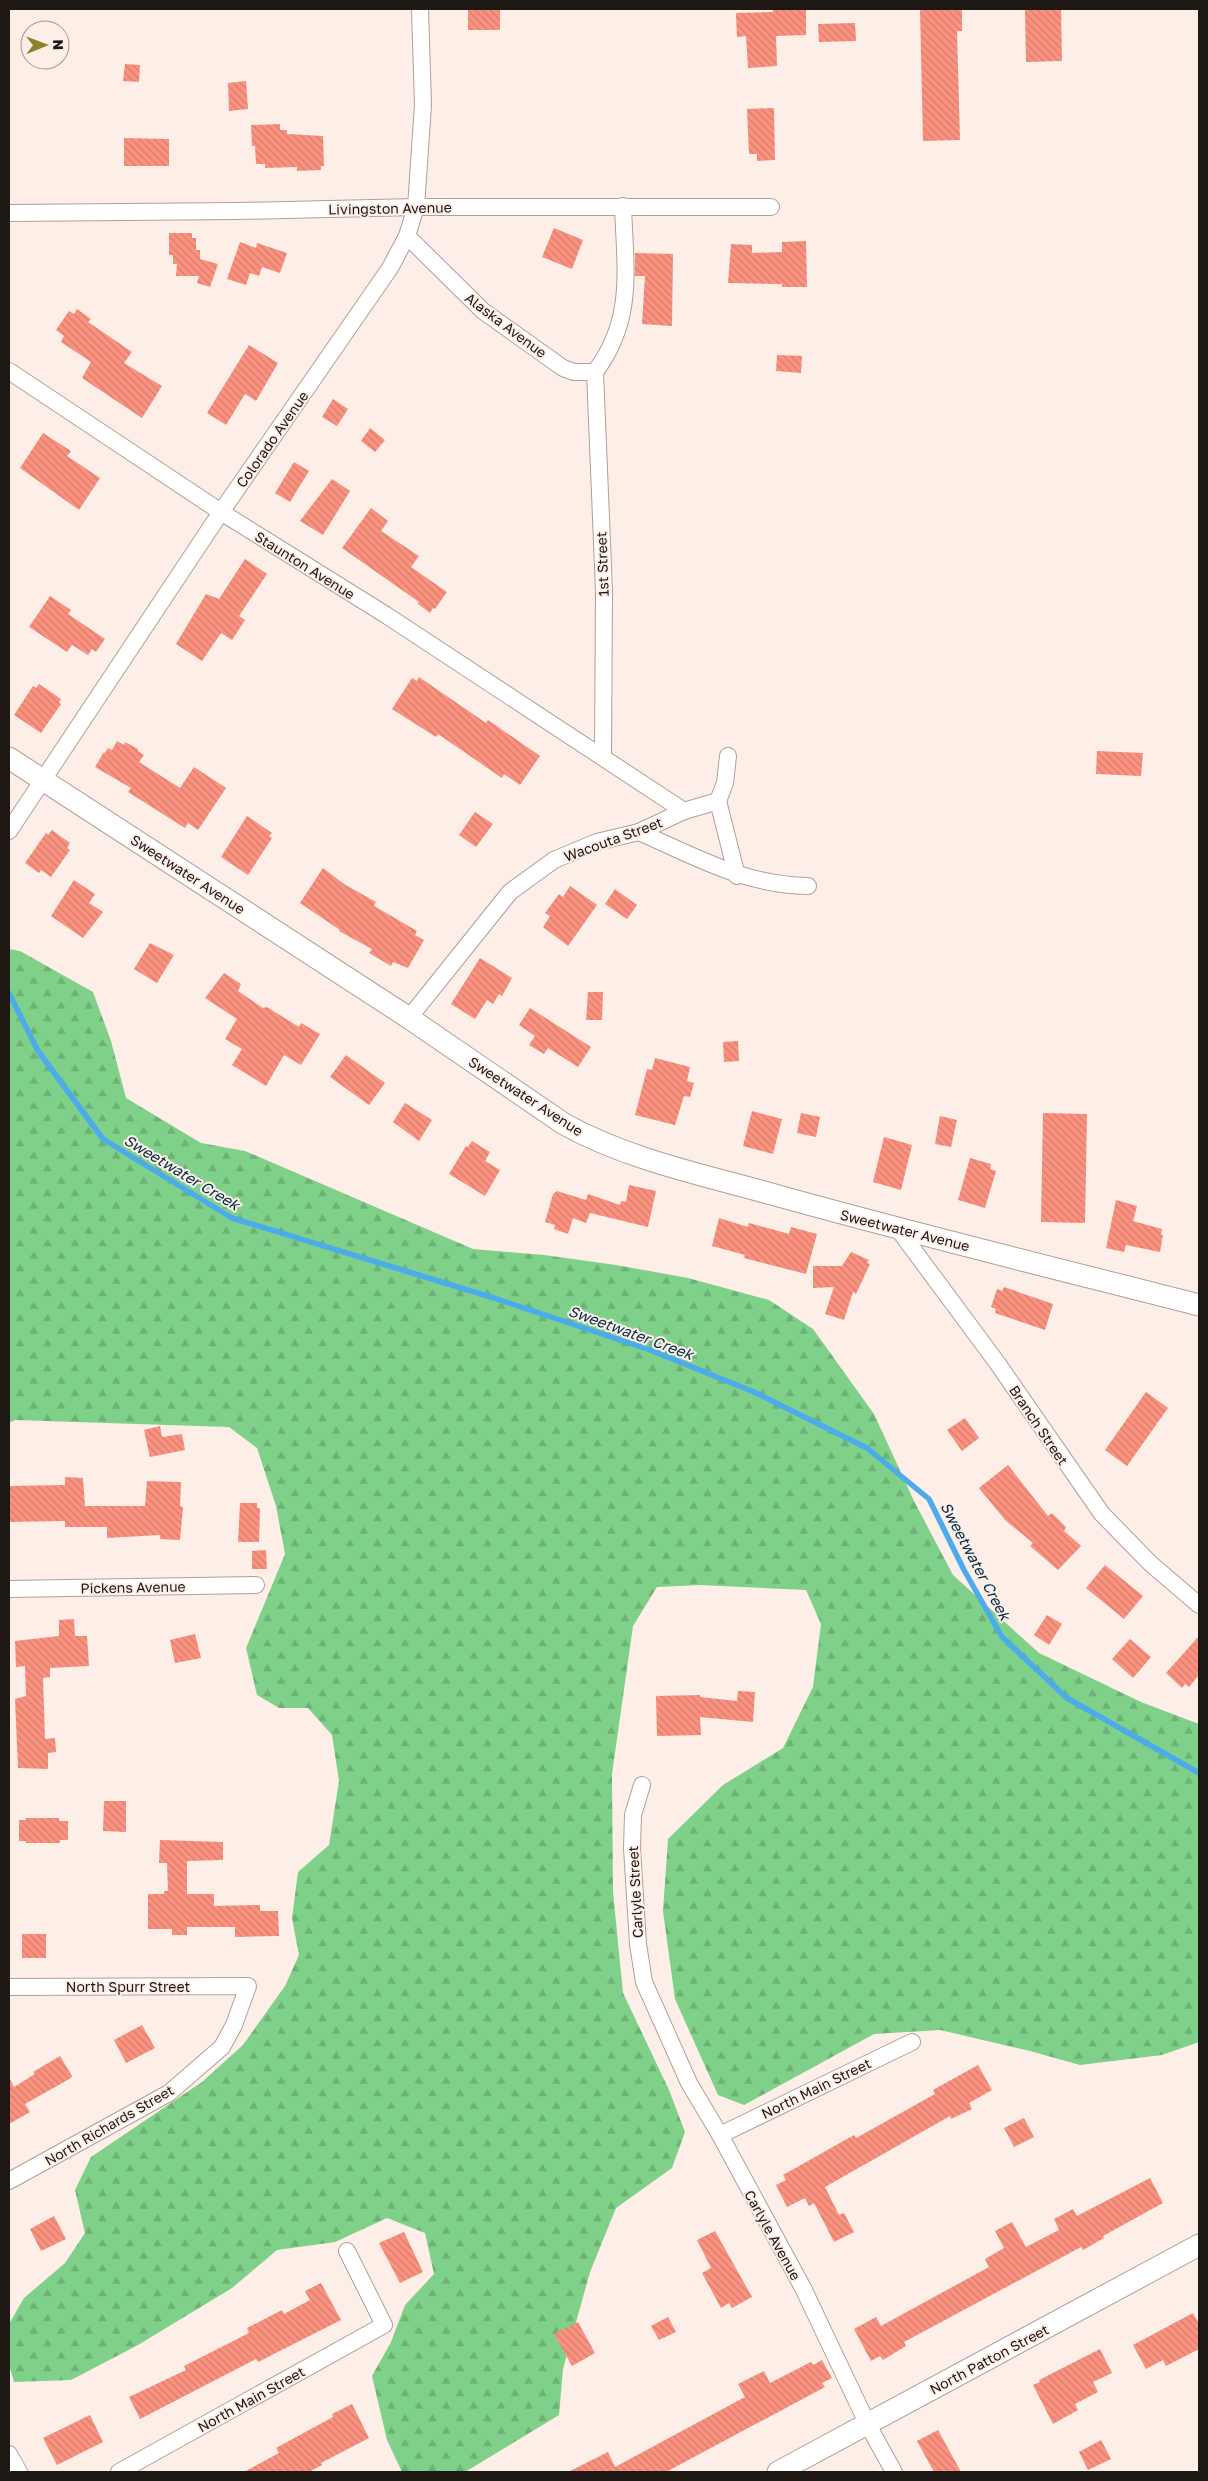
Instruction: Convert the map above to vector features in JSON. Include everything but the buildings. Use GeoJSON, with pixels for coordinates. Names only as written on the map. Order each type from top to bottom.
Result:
{"type":"FeatureCollection","features":[{"type":"Feature","properties":{"kind":"street","name":"Colorado Avenue"},"geometry":{"type":"LineString","coordinates":[[9,831],[221,512],[390,268],[407,236],[416,206],[423,105],[420,9]]}},
{"type":"Feature","properties":{"kind":"street","name":"Livingston Avenue"},"geometry":{"type":"LineString","coordinates":[[9,213],[238,211],[416,206],[770,207]]}},
{"type":"Feature","properties":{"kind":"street"},"geometry":{"type":"LineString","coordinates":[[596,372],[614,344],[624,307],[623,206]]}},
{"type":"Feature","properties":{"kind":"street","name":"Alaska Avenue"},"geometry":{"type":"LineString","coordinates":[[407,236],[483,311],[563,368],[574,372],[596,372]]}},
{"type":"Feature","properties":{"kind":"street","name":"Staunton Avenue"},"geometry":{"type":"LineString","coordinates":[[9,371],[221,512],[386,615],[684,811]]}},
{"type":"Feature","properties":{"kind":"street","name":"1st Street"},"geometry":{"type":"LineString","coordinates":[[596,372],[604,591],[603,756]]}},
{"type":"Feature","properties":{"kind":"street"},"geometry":{"type":"LineString","coordinates":[[728,756],[724,783],[718,801],[736,876]]}},
{"type":"Feature","properties":{"kind":"street","name":"Sweetwater Avenue"},"geometry":{"type":"LineString","coordinates":[[9,758],[409,1018],[564,1124],[607,1146],[898,1229],[1199,1305]]}},
{"type":"Feature","properties":{"kind":"street","name":"Wacouta Street"},"geometry":{"type":"LineString","coordinates":[[409,1018],[510,892],[554,860],[597,842],[639,832],[684,811],[718,801]]}},
{"type":"Feature","properties":{"kind":"street"},"geometry":{"type":"LineString","coordinates":[[639,832],[736,876],[783,886],[808,886]]}},
{"type":"Feature","properties":{"kind":"street","name":"Branch Street"},"geometry":{"type":"LineString","coordinates":[[898,1229],[998,1364],[1102,1514],[1151,1564],[1199,1605]]}},
{"type":"Feature","properties":{"kind":"street","name":"Pickens Avenue"},"geometry":{"type":"LineString","coordinates":[[9,1589],[256,1584]]}},
{"type":"Feature","properties":{"kind":"street","name":"Carlyle Street"},"geometry":{"type":"LineString","coordinates":[[642,1785],[633,1815],[632,1848],[638,1944],[644,1982],[651,1998]]}},
{"type":"Feature","properties":{"kind":"street","name":"North Spurr Street"},"geometry":{"type":"LineString","coordinates":[[9,1987],[248,1986]]}},
{"type":"Feature","properties":{"kind":"street","name":"North Richards Street"},"geometry":{"type":"LineString","coordinates":[[9,2181],[169,2093],[222,2047],[234,2025],[248,1986]]}},
{"type":"Feature","properties":{"kind":"street","name":"Carlyle Avenue"},"geometry":{"type":"LineString","coordinates":[[651,1998],[689,2083],[720,2135],[803,2288],[868,2425],[894,2472]]}},
{"type":"Feature","properties":{"kind":"street","name":"North Main Street"},"geometry":{"type":"LineString","coordinates":[[720,2135],[912,2042]]}},
{"type":"Feature","properties":{"kind":"street","name":"North Patton Street"},"geometry":{"type":"LineString","coordinates":[[778,2472],[1199,2245]]}},
{"type":"Feature","properties":{"kind":"street","name":"North Main Street"},"geometry":{"type":"LineString","coordinates":[[119,2472],[384,2325],[347,2251]]}},
{"type":"Feature","properties":{"kind":"street"},"geometry":{"type":"LineString","coordinates":[[9,2454],[19,2472]]}},
{"type":"Feature","properties":{"kind":"green space"},"geometry":{"type":"Polygon","coordinates":[[[9,949],[20,951],[93,992],[111,1041],[126,1098],[201,1143],[245,1151],[473,1249],[544,1255],[688,1278],[769,1300],[813,1329],[874,1414],[914,1501],[953,1575],[1039,1653],[1141,1702],[1199,1724],[1199,2042],[1162,2055],[1080,2065],[940,2030],[874,2034],[744,2105],[718,2095],[675,1999],[663,1911],[668,1839],[723,1785],[783,1748],[813,1687],[821,1624],[806,1590],[700,1585],[657,1587],[633,1626],[612,1774],[613,1892],[623,1993],[669,2090],[685,2132],[672,2168],[616,2208],[590,2272],[563,2369],[559,2415],[465,2472],[402,2472],[387,2440],[372,2376],[391,2342],[405,2305],[434,2274],[425,2233],[387,2218],[335,2242],[277,2250],[232,2288],[138,2345],[71,2380],[14,2382],[9,2365],[9,2324],[24,2298],[65,2263],[85,2233],[75,2190],[91,2157],[202,2082],[243,2045],[285,1986],[299,1955],[292,1918],[298,1872],[329,1845],[339,1781],[332,1735],[308,1708],[279,1708],[257,1695],[246,1648],[285,1554],[276,1506],[257,1448],[229,1427],[15,1420],[9,1423],[9,949]]]}},
{"type":"Feature","properties":{"kind":"waterway","name":"Sweetwater Creek"},"geometry":{"type":"LineString","coordinates":[[9,993],[38,1051],[103,1139],[232,1218],[494,1298],[650,1350],[754,1392],[867,1448],[929,1499],[964,1570],[1002,1637],[1067,1698],[1199,1773]]}}]}
